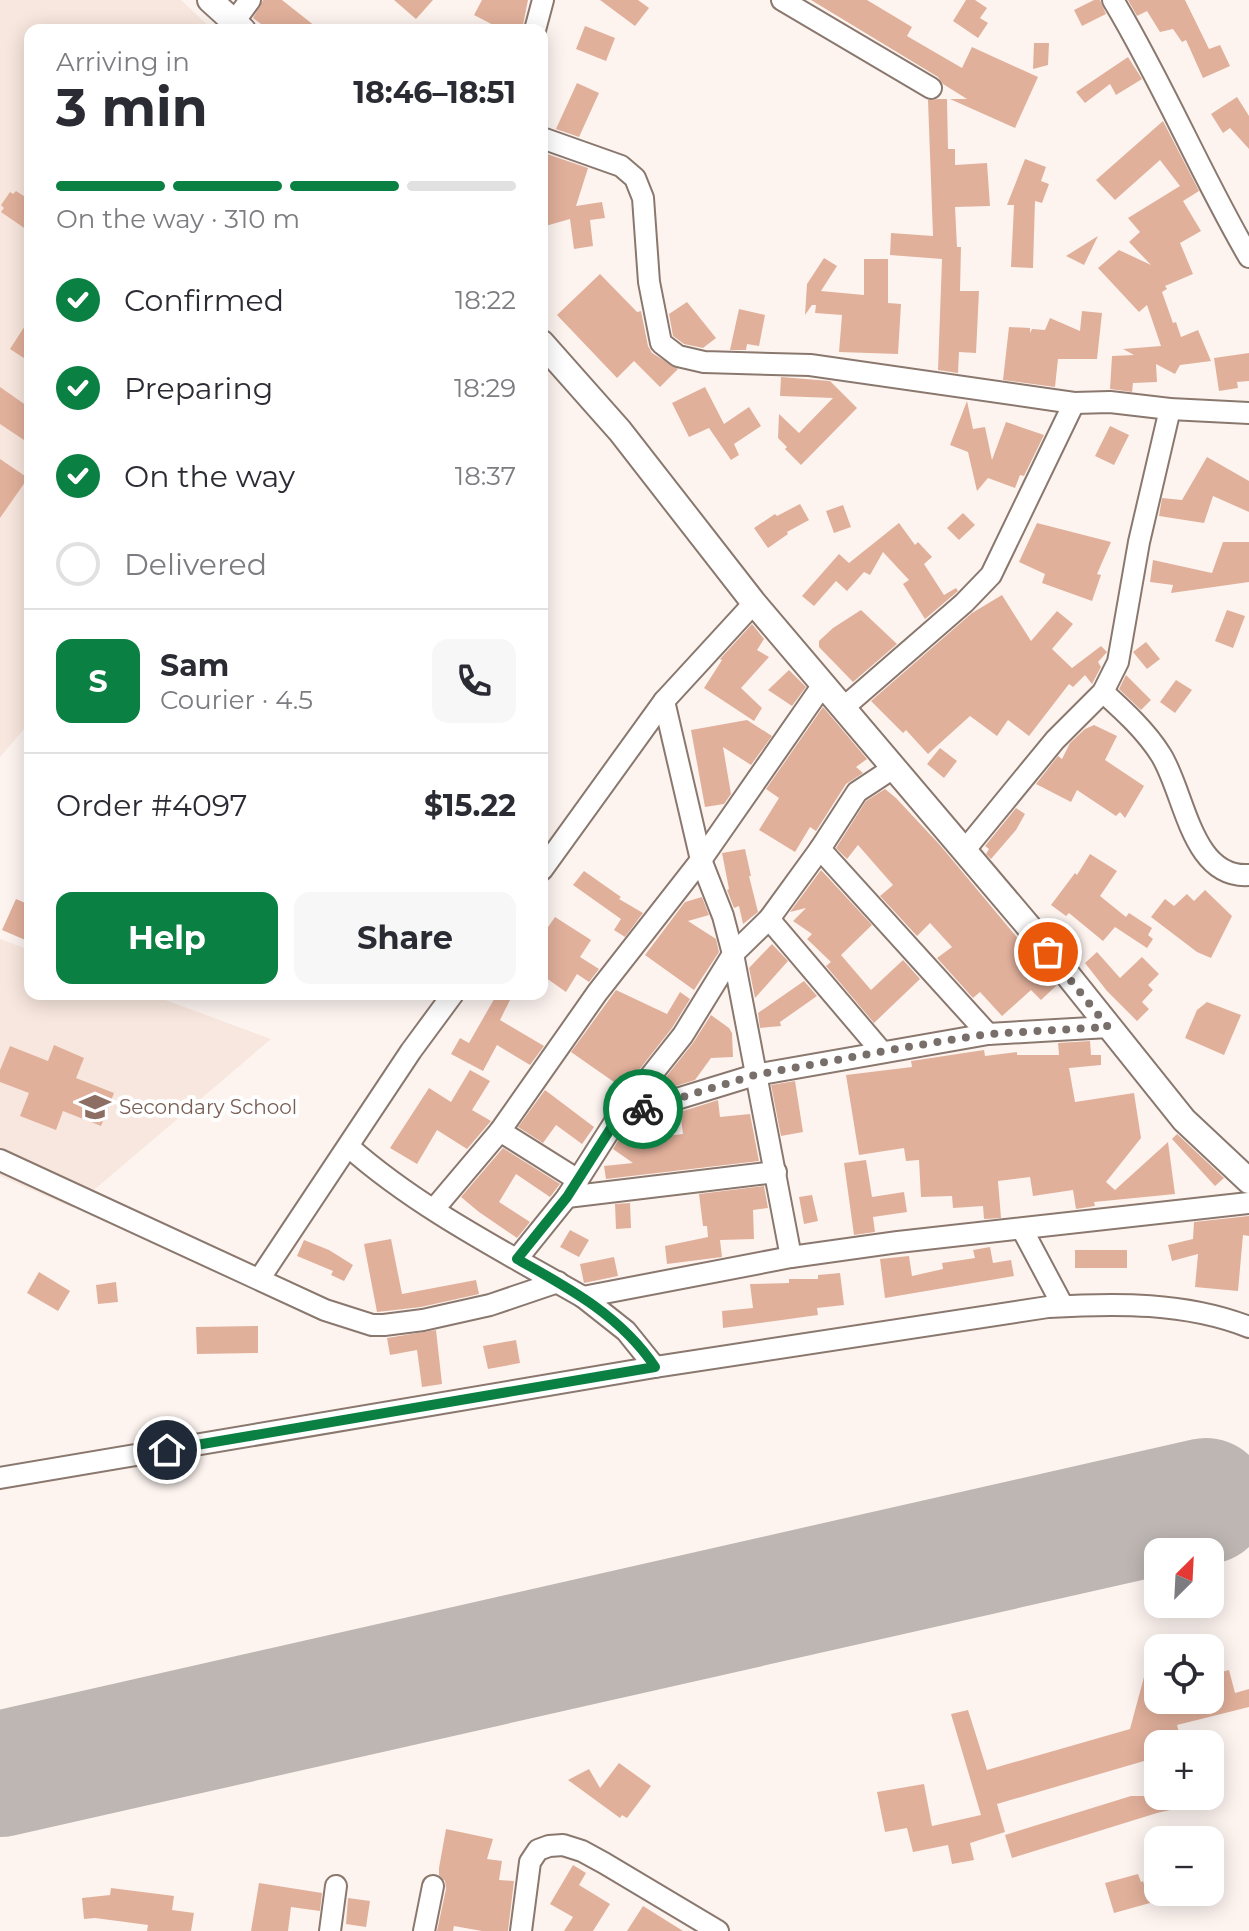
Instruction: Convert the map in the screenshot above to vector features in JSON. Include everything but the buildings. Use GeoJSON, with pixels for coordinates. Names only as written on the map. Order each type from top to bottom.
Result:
{"type":"FeatureCollection","features":[{"type":"Feature","properties":{"kind":"main road"},"geometry":{"type":"LineString","coordinates":[[210,0],[237,24]]}},
{"type":"Feature","properties":{"kind":"main road"},"geometry":{"type":"LineString","coordinates":[[548,350],[620,431],[754,603],[1035,934],[1184,1120],[1249,1181]]}},
{"type":"Feature","properties":{"kind":"street"},"geometry":{"type":"LineString","coordinates":[[240,24],[250,0]]}},
{"type":"Feature","properties":{"kind":"street"},"geometry":{"type":"LineString","coordinates":[[537,24],[543,0]]}},
{"type":"Feature","properties":{"kind":"street"},"geometry":{"type":"LineString","coordinates":[[782,0],[931,88]]}},
{"type":"Feature","properties":{"kind":"street"},"geometry":{"type":"LineString","coordinates":[[1113,0],[1249,257]]}},
{"type":"Feature","properties":{"kind":"street"},"geometry":{"type":"LineString","coordinates":[[548,140],[621,166],[635,178],[643,198],[649,282],[661,343],[678,356],[704,362],[810,365],[1074,403],[1110,402],[1249,413]]}},
{"type":"Feature","properties":{"kind":"street"},"geometry":{"type":"LineString","coordinates":[[842,709],[964,603],[991,575],[1074,403]]}},
{"type":"Feature","properties":{"kind":"street"},"geometry":{"type":"LineString","coordinates":[[964,851],[1055,740],[1103,692],[1118,662],[1139,542],[1170,409]]}},
{"type":"Feature","properties":{"kind":"street"},"geometry":{"type":"LineString","coordinates":[[548,862],[664,701],[754,603]]}},
{"type":"Feature","properties":{"kind":"street"},"geometry":{"type":"LineString","coordinates":[[434,1209],[500,1131],[597,993],[701,860],[822,686]]}},
{"type":"Feature","properties":{"kind":"street"},"geometry":{"type":"LineString","coordinates":[[1103,692],[1145,733],[1162,757],[1204,853],[1224,871],[1237,876],[1249,875]]}},
{"type":"Feature","properties":{"kind":"street"},"geometry":{"type":"LineString","coordinates":[[664,701],[701,860],[723,916],[733,954],[791,1257]]}},
{"type":"Feature","properties":{"kind":"street"},"geometry":{"type":"LineString","coordinates":[[517,1259],[572,1188],[618,1117],[683,1035],[733,954],[769,919],[857,792],[895,767]]}},
{"type":"Feature","properties":{"kind":"street"},"geometry":{"type":"LineString","coordinates":[[820,849],[988,1034]]}},
{"type":"Feature","properties":{"kind":"street"},"geometry":{"type":"LineString","coordinates":[[769,919],[882,1052]]}},
{"type":"Feature","properties":{"kind":"street"},"geometry":{"type":"LineString","coordinates":[[260,1278],[411,1051],[449,1000]]}},
{"type":"Feature","properties":{"kind":"street"},"geometry":{"type":"LineString","coordinates":[[618,1117],[755,1075],[988,1034],[1108,1027]]}},
{"type":"Feature","properties":{"kind":"street"},"geometry":{"type":"LineString","coordinates":[[500,1131],[572,1188],[776,1172]]}},
{"type":"Feature","properties":{"kind":"street"},"geometry":{"type":"LineString","coordinates":[[349,1147],[383,1177],[583,1297],[626,1331],[655,1367]]}},
{"type":"Feature","properties":{"kind":"street"},"geometry":{"type":"LineString","coordinates":[[0,1160],[325,1310],[372,1325],[423,1320],[490,1305],[558,1282]]}},
{"type":"Feature","properties":{"kind":"street"},"geometry":{"type":"LineString","coordinates":[[583,1297],[791,1257],[1249,1203]]}},
{"type":"Feature","properties":{"kind":"street"},"geometry":{"type":"LineString","coordinates":[[1022,1229],[1063,1306]]}},
{"type":"Feature","properties":{"kind":"street"},"geometry":{"type":"LineString","coordinates":[[0,1478],[655,1367],[1063,1306],[1104,1304],[1186,1310],[1249,1327]]}},
{"type":"Feature","properties":{"kind":"street"},"geometry":{"type":"LineString","coordinates":[[521,1931],[530,1862],[538,1850],[563,1845],[582,1851],[615,1869],[718,1931]]}},
{"type":"Feature","properties":{"kind":"street"},"geometry":{"type":"LineString","coordinates":[[330,1931],[336,1886]]}},
{"type":"Feature","properties":{"kind":"street"},"geometry":{"type":"LineString","coordinates":[[424,1931],[433,1886]]}},
{"type":"Feature","properties":{"kind":"shaded area"},"geometry":{"type":"Polygon","coordinates":[[[0,0],[181,0],[207,24],[24,24],[24,729],[0,757],[0,0]]]}},
{"type":"Feature","properties":{"kind":"shaded area","name":"Secondary School"},"geometry":{"type":"Polygon","coordinates":[[[0,939],[24,948],[24,1000],[165,1000],[271,1039],[73,1208],[0,1176],[0,939]]]}},
{"type":"Feature","properties":{"kind":"runway"},"geometry":{"type":"LineString","coordinates":[[0,1774],[1206,1501]]}},
{"type":"Feature","properties":{"kind":"way so far"},"geometry":{"type":"LineString","coordinates":[[643,1109],[755,1075],[907,1047],[988,1034],[1108,1027],[1048,952]]}},
{"type":"Feature","properties":{"kind":"place","name":"Secondary School"},"geometry":{"type":"Point","coordinates":[95,1107]}},
{"type":"Feature","properties":{"kind":"route"},"geometry":{"type":"LineString","coordinates":[[167,1450],[655,1367],[626,1331],[583,1297],[517,1259],[567,1197],[618,1117],[643,1109]]}}]}
